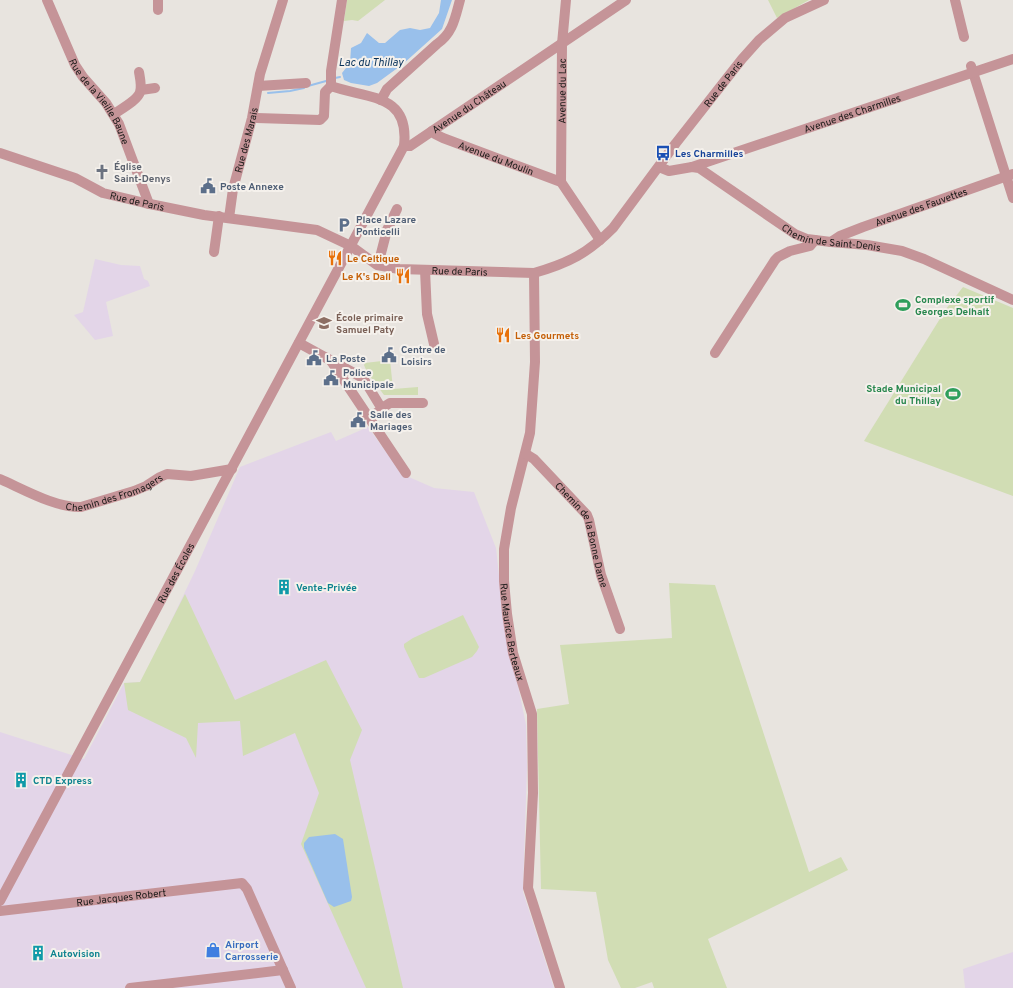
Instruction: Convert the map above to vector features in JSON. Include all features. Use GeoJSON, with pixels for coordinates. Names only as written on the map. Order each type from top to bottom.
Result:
{"type":"FeatureCollection","features":[{"type":"Feature","properties":{"kind":"street","name":"Rue de la Vieille Baune"},"geometry":{"type":"LineString","coordinates":[[47,0],[75,65],[83,77],[114,114],[149,204]]}},
{"type":"Feature","properties":{"kind":"street","name":"Rue des Marais"},"geometry":{"type":"LineString","coordinates":[[229,218],[233,189],[252,118],[258,86],[283,0]]}},
{"type":"Feature","properties":{"kind":"street"},"geometry":{"type":"LineString","coordinates":[[258,118],[320,120],[324,116],[325,92],[331,86],[331,71],[342,0]]}},
{"type":"Feature","properties":{"kind":"street"},"geometry":{"type":"LineString","coordinates":[[381,100],[386,89],[445,38],[452,26],[460,0]]}},
{"type":"Feature","properties":{"kind":"street","name":"Avenue du Lac"},"geometry":{"type":"LineString","coordinates":[[561,182],[562,44],[566,0]]}},
{"type":"Feature","properties":{"kind":"street","name":"Avenue du Château"},"geometry":{"type":"LineString","coordinates":[[404,146],[410,146],[626,0]]}},
{"type":"Feature","properties":{"kind":"street","name":"Rue de Paris"},"geometry":{"type":"LineString","coordinates":[[0,153],[75,178],[103,193],[171,209],[317,230],[351,246],[378,266],[400,270],[534,273],[575,258],[589,250],[613,228],[742,59],[759,40],[785,18],[824,0]]}},
{"type":"Feature","properties":{"kind":"street"},"geometry":{"type":"LineString","coordinates":[[955,0],[964,37]]}},
{"type":"Feature","properties":{"kind":"street","name":"Avenue des Charmilles"},"geometry":{"type":"LineString","coordinates":[[692,167],[972,69],[1013,59]]}},
{"type":"Feature","properties":{"kind":"street"},"geometry":{"type":"LineString","coordinates":[[972,69],[1010,176],[1013,198]]}},
{"type":"Feature","properties":{"kind":"street"},"geometry":{"type":"LineString","coordinates":[[114,114],[130,103],[139,94],[141,90],[139,72]]}},
{"type":"Feature","properties":{"kind":"street"},"geometry":{"type":"LineString","coordinates":[[258,86],[306,83]]}},
{"type":"Feature","properties":{"kind":"street"},"geometry":{"type":"LineString","coordinates":[[331,86],[389,103],[396,110],[402,120],[405,132],[404,146],[351,246]]}},
{"type":"Feature","properties":{"kind":"street"},"geometry":{"type":"LineString","coordinates":[[141,90],[155,88]]}},
{"type":"Feature","properties":{"kind":"street","name":"Avenue du Moulin"},"geometry":{"type":"LineString","coordinates":[[432,131],[443,138],[561,182]]}},
{"type":"Feature","properties":{"kind":"street"},"geometry":{"type":"LineString","coordinates":[[659,167],[669,171],[692,167]]}},
{"type":"Feature","properties":{"kind":"street","name":"Chemin de Saint-Denis"},"geometry":{"type":"LineString","coordinates":[[692,167],[704,171],[786,229],[807,239],[867,244],[902,251],[924,259],[1013,300]]}},
{"type":"Feature","properties":{"kind":"street","name":"Avenue des Fauvettes"},"geometry":{"type":"LineString","coordinates":[[831,242],[840,236],[863,227],[1010,176]]}},
{"type":"Feature","properties":{"kind":"street"},"geometry":{"type":"LineString","coordinates":[[561,182],[600,240]]}},
{"type":"Feature","properties":{"kind":"street"},"geometry":{"type":"LineString","coordinates":[[378,266],[387,230],[397,209]]}},
{"type":"Feature","properties":{"kind":"street"},"geometry":{"type":"LineString","coordinates":[[214,252],[219,216]]}},
{"type":"Feature","properties":{"kind":"street"},"geometry":{"type":"LineString","coordinates":[[715,353],[774,260],[790,251],[810,246],[815,240]]}},
{"type":"Feature","properties":{"kind":"street","name":"Rue des Écoles"},"geometry":{"type":"LineString","coordinates":[[0,901],[351,246]]}},
{"type":"Feature","properties":{"kind":"street"},"geometry":{"type":"LineString","coordinates":[[425,270],[427,314],[434,344]]}},
{"type":"Feature","properties":{"kind":"street","name":"Rue Maurice Berteaux"},"geometry":{"type":"LineString","coordinates":[[534,273],[535,362],[530,433],[526,454],[517,481],[511,508],[504,549],[504,581],[513,653],[532,714],[534,793],[528,888],[560,988]]}},
{"type":"Feature","properties":{"kind":"street"},"geometry":{"type":"LineString","coordinates":[[299,343],[363,378],[382,408]]}},
{"type":"Feature","properties":{"kind":"street"},"geometry":{"type":"LineString","coordinates":[[331,360],[406,473]]}},
{"type":"Feature","properties":{"kind":"street"},"geometry":{"type":"LineString","coordinates":[[369,418],[390,403],[422,403]]}},
{"type":"Feature","properties":{"kind":"street","name":"Chemin de la Bonne Dame"},"geometry":{"type":"LineString","coordinates":[[526,454],[534,459],[587,515],[601,575],[620,628]]}},
{"type":"Feature","properties":{"kind":"street","name":"Chemin des Fromagers"},"geometry":{"type":"LineString","coordinates":[[0,479],[55,502],[73,507],[81,507],[134,492],[167,474],[191,476],[232,469]]}},
{"type":"Feature","properties":{"kind":"street","name":"Rue Jacques Robert"},"geometry":{"type":"LineString","coordinates":[[0,911],[242,883],[247,889],[283,970]]}},
{"type":"Feature","properties":{"kind":"street"},"geometry":{"type":"LineString","coordinates":[[130,988],[283,970],[291,988]]}},
{"type":"Feature","properties":{"kind":"shaded area"},"geometry":{"type":"Polygon","coordinates":[[[95,259],[121,265],[140,266],[144,279],[148,281],[150,286],[106,302],[113,336],[95,340],[74,315],[83,312],[95,259]]]}},
{"type":"Feature","properties":{"kind":"shaded area"},"geometry":{"type":"Polygon","coordinates":[[[368,427],[402,474],[434,488],[474,492],[496,548],[503,612],[526,725],[527,767],[523,892],[554,988],[0,988],[0,732],[84,759],[124,683],[140,682],[148,669],[195,571],[240,467],[331,432],[336,441],[368,427]]]}},
{"type":"Feature","properties":{"kind":"shaded area"},"geometry":{"type":"Polygon","coordinates":[[[1013,952],[1013,988],[965,988],[963,969],[1013,952]]]}},
{"type":"Feature","properties":{"kind":"green space"},"geometry":{"type":"Polygon","coordinates":[[[347,0],[385,0],[358,21],[344,21],[347,0]]]}},
{"type":"Feature","properties":{"kind":"green space"},"geometry":{"type":"Polygon","coordinates":[[[768,0],[809,0],[777,18],[768,0]]]}},
{"type":"Feature","properties":{"kind":"green space","name":"Stade Municipal du Thillay"},"geometry":{"type":"Polygon","coordinates":[[[963,287],[1013,308],[1013,496],[864,441],[946,309],[963,287]]]}},
{"type":"Feature","properties":{"kind":"green space"},"geometry":{"type":"Polygon","coordinates":[[[390,360],[393,389],[418,387],[418,395],[384,395],[367,372],[364,365],[365,363],[390,360]]]}},
{"type":"Feature","properties":{"kind":"green space"},"geometry":{"type":"Polygon","coordinates":[[[669,583],[715,585],[809,872],[841,857],[848,870],[708,939],[727,988],[654,988],[652,982],[635,988],[621,988],[608,960],[596,892],[541,889],[537,709],[569,704],[560,645],[672,638],[669,583]]]}},
{"type":"Feature","properties":{"kind":"green space"},"geometry":{"type":"Polygon","coordinates":[[[185,594],[235,700],[326,660],[362,730],[350,760],[403,988],[366,988],[301,844],[319,793],[295,733],[243,756],[240,721],[198,723],[196,758],[186,738],[128,710],[124,683],[140,682],[185,594]]]}},
{"type":"Feature","properties":{"kind":"green space"},"geometry":{"type":"Polygon","coordinates":[[[463,615],[479,647],[477,651],[472,657],[424,678],[419,678],[404,647],[404,644],[413,638],[463,615]]]}},
{"type":"Feature","properties":{"kind":"water","name":"Lac du Thillay"},"geometry":{"type":"Polygon","coordinates":[[[441,0],[452,0],[442,29],[403,64],[377,83],[369,86],[351,83],[344,80],[342,73],[350,63],[351,48],[361,43],[367,33],[379,43],[385,43],[400,30],[410,28],[420,30],[430,28],[439,13],[441,0]]]}},
{"type":"Feature","properties":{"kind":"water"},"geometry":{"type":"Polygon","coordinates":[[[335,834],[343,839],[352,897],[351,901],[334,907],[328,903],[304,848],[304,843],[309,837],[335,834]]]}},
{"type":"Feature","properties":{"kind":"waterway"},"geometry":{"type":"LineString","coordinates":[[335,78],[340,77]]}},
{"type":"Feature","properties":{"kind":"waterway"},"geometry":{"type":"LineString","coordinates":[[308,86],[326,81]]}},
{"type":"Feature","properties":{"kind":"waterway"},"geometry":{"type":"LineString","coordinates":[[268,93],[304,88]]}},
{"type":"Feature","properties":{"kind":"place","name":"Les Charmilles"},"geometry":{"type":"Point","coordinates":[663,153]}},
{"type":"Feature","properties":{"kind":"place","name":"Église Saint-Denys"},"geometry":{"type":"Point","coordinates":[102,172]}},
{"type":"Feature","properties":{"kind":"place","name":"Poste Annexe"},"geometry":{"type":"Point","coordinates":[208,186]}},
{"type":"Feature","properties":{"kind":"place","name":"Place Lazare Ponticelli"},"geometry":{"type":"Point","coordinates":[344,225]}},
{"type":"Feature","properties":{"kind":"place","name":"Le Celtique"},"geometry":{"type":"Point","coordinates":[335,258]}},
{"type":"Feature","properties":{"kind":"place","name":"Le K's Dall"},"geometry":{"type":"Point","coordinates":[403,276]}},
{"type":"Feature","properties":{"kind":"place","name":"Complexe sportif Georges Delhalt"},"geometry":{"type":"Point","coordinates":[903,305]}},
{"type":"Feature","properties":{"kind":"place","name":"École primaire Samuel Paty"},"geometry":{"type":"Point","coordinates":[324,323]}},
{"type":"Feature","properties":{"kind":"place","name":"Les Gourmets"},"geometry":{"type":"Point","coordinates":[503,335]}},
{"type":"Feature","properties":{"kind":"place","name":"Centre de Loisirs"},"geometry":{"type":"Point","coordinates":[389,355]}},
{"type":"Feature","properties":{"kind":"place","name":"La Poste"},"geometry":{"type":"Point","coordinates":[314,358]}},
{"type":"Feature","properties":{"kind":"place","name":"Police Municipale"},"geometry":{"type":"Point","coordinates":[331,378]}},
{"type":"Feature","properties":{"kind":"place","name":"Stade Municipal du Thillay"},"geometry":{"type":"Point","coordinates":[953,394]}},
{"type":"Feature","properties":{"kind":"place","name":"Salle des Mariages"},"geometry":{"type":"Point","coordinates":[358,420]}},
{"type":"Feature","properties":{"kind":"place","name":"Vente-Privée"},"geometry":{"type":"Point","coordinates":[284,587]}},
{"type":"Feature","properties":{"kind":"place","name":"CTD Express"},"geometry":{"type":"Point","coordinates":[21,780]}},
{"type":"Feature","properties":{"kind":"place","name":"Airport Carrosserie"},"geometry":{"type":"Point","coordinates":[213,950]}},
{"type":"Feature","properties":{"kind":"place","name":"Autovision"},"geometry":{"type":"Point","coordinates":[38,953]}}]}
